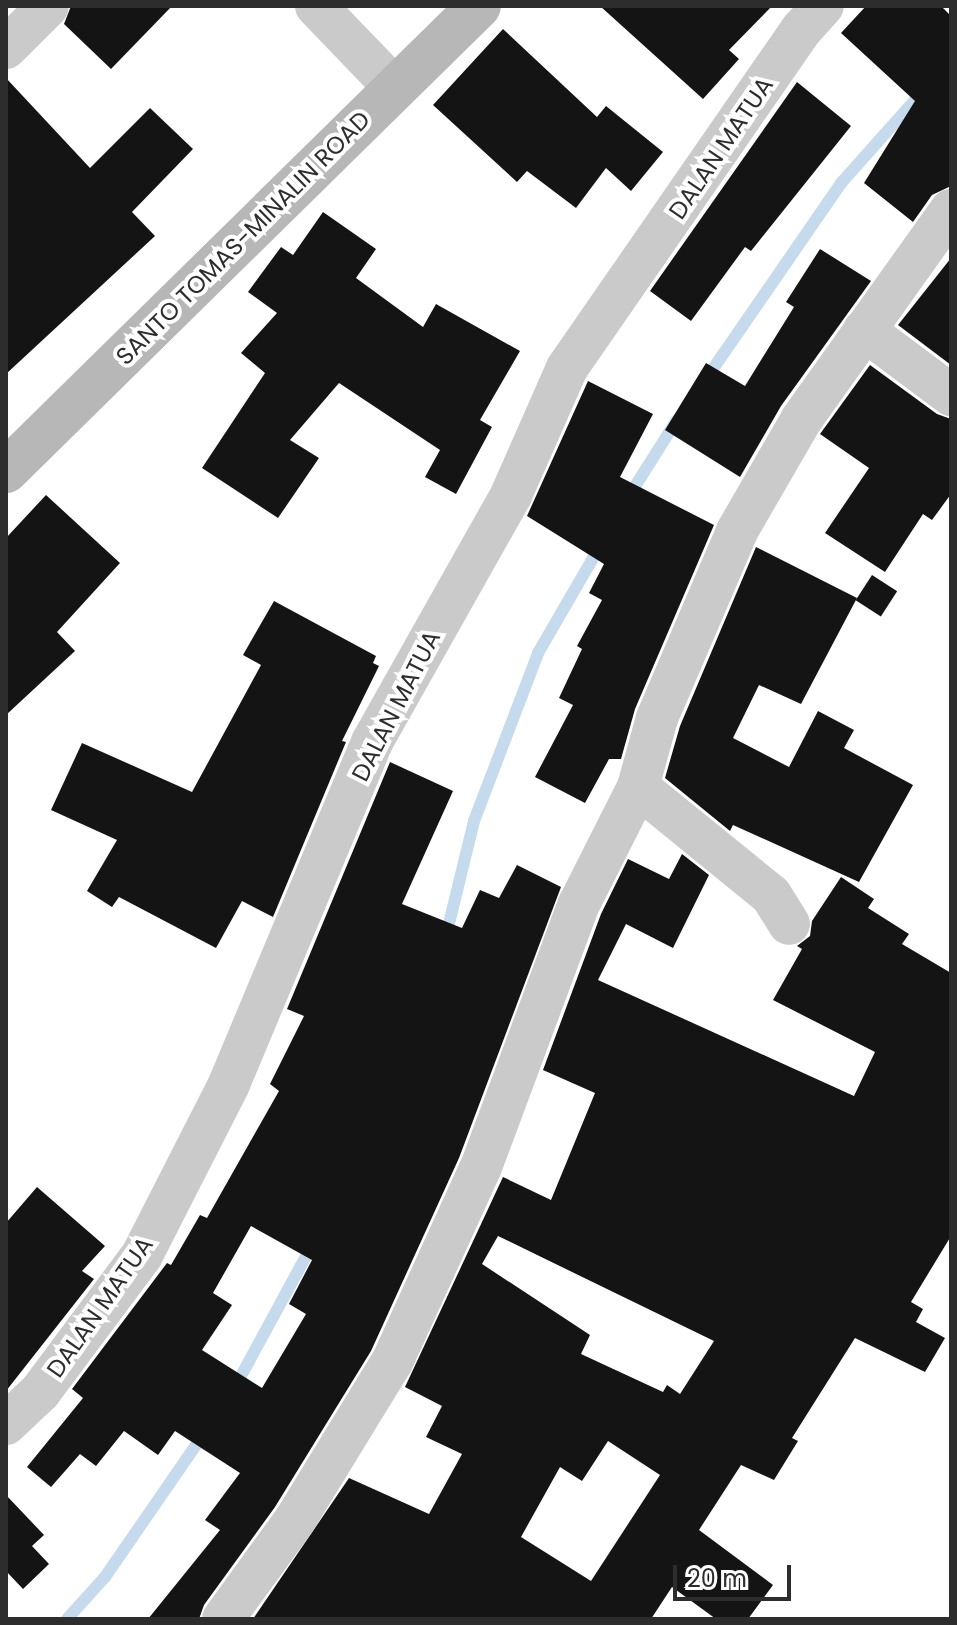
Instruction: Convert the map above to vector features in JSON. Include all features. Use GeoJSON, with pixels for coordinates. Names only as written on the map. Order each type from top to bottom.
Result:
{"type":"FeatureCollection","features":[{"type":"Feature","properties":{"kind":"main road","name":"SANTO TOMAS-MINALIN ROAD"},"geometry":{"type":"LineString","coordinates":[[6,471],[479,6]]}},
{"type":"Feature","properties":{"kind":"street"},"geometry":{"type":"LineString","coordinates":[[6,48],[48,6]]}},
{"type":"Feature","properties":{"kind":"street"},"geometry":{"type":"LineString","coordinates":[[316,6],[395,88]]}},
{"type":"Feature","properties":{"kind":"street","name":"DALAN MATUA"},"geometry":{"type":"LineString","coordinates":[[6,1424],[40,1392],[142,1255],[229,1084],[372,742],[511,495],[567,368],[802,29],[823,6]]}},
{"type":"Feature","properties":{"kind":"street"},"geometry":{"type":"LineString","coordinates":[[223,1619],[295,1520],[392,1362],[481,1167],[579,904],[638,787],[657,718],[737,531],[801,420],[951,210]]}},
{"type":"Feature","properties":{"kind":"street"},"geometry":{"type":"LineString","coordinates":[[864,330],[951,395]]}},
{"type":"Feature","properties":{"kind":"street"},"geometry":{"type":"LineString","coordinates":[[638,787],[771,895],[789,924]]}},
{"type":"Feature","properties":{"kind":"building"},"geometry":{"type":"Polygon","coordinates":[[[71,6],[172,6],[111,69],[64,24],[71,6]]]}},
{"type":"Feature","properties":{"kind":"building"},"geometry":{"type":"Polygon","coordinates":[[[600,6],[772,6],[729,50],[739,59],[703,99],[600,6]]]}},
{"type":"Feature","properties":{"kind":"building"},"geometry":{"type":"Polygon","coordinates":[[[866,6],[941,6],[951,16],[951,186],[932,195],[913,222],[864,183],[915,101],[841,33],[866,6]]]}},
{"type":"Feature","properties":{"kind":"building"},"geometry":{"type":"Polygon","coordinates":[[[503,29],[597,117],[606,106],[663,152],[631,191],[606,168],[576,208],[527,171],[517,182],[433,105],[503,29]]]}},
{"type":"Feature","properties":{"kind":"building"},"geometry":{"type":"Polygon","coordinates":[[[6,78],[90,168],[150,108],[193,149],[132,212],[155,236],[6,374],[6,78]]]}},
{"type":"Feature","properties":{"kind":"building"},"geometry":{"type":"Polygon","coordinates":[[[797,82],[851,126],[751,251],[745,247],[691,321],[650,291],[797,82]]]}},
{"type":"Feature","properties":{"kind":"building"},"geometry":{"type":"Polygon","coordinates":[[[323,212],[376,249],[356,278],[423,327],[436,304],[520,351],[480,420],[492,427],[456,494],[425,477],[440,450],[339,383],[290,440],[319,458],[278,518],[202,468],[265,373],[241,353],[277,313],[248,292],[281,247],[293,255],[323,212]]]}},
{"type":"Feature","properties":{"kind":"building"},"geometry":{"type":"Polygon","coordinates":[[[820,249],[871,281],[781,406],[740,477],[665,430],[706,363],[745,386],[794,307],[786,302],[820,249]]]}},
{"type":"Feature","properties":{"kind":"building"},"geometry":{"type":"Polygon","coordinates":[[[951,258],[951,365],[898,325],[951,258]]]}},
{"type":"Feature","properties":{"kind":"building"},"geometry":{"type":"Polygon","coordinates":[[[870,365],[937,414],[951,419],[951,494],[932,520],[923,514],[885,572],[825,533],[869,468],[820,434],[870,365]]]}},
{"type":"Feature","properties":{"kind":"building"},"geometry":{"type":"Polygon","coordinates":[[[588,381],[653,414],[620,477],[714,525],[635,709],[621,759],[609,759],[585,803],[535,777],[573,705],[559,698],[582,649],[577,646],[602,600],[589,593],[604,564],[527,516],[588,381]]]}},
{"type":"Feature","properties":{"kind":"building"},"geometry":{"type":"Polygon","coordinates":[[[46,495],[120,563],[57,632],[75,651],[6,715],[6,538],[46,495]]]}},
{"type":"Feature","properties":{"kind":"building"},"geometry":{"type":"Polygon","coordinates":[[[756,547],[857,598],[801,704],[759,685],[733,738],[789,767],[818,711],[854,730],[844,748],[913,785],[859,882],[733,825],[730,831],[665,778],[680,726],[756,547]]]}},
{"type":"Feature","properties":{"kind":"building"},"geometry":{"type":"Polygon","coordinates":[[[872,575],[897,591],[881,616],[856,600],[872,575]]]}},
{"type":"Feature","properties":{"kind":"building"},"geometry":{"type":"Polygon","coordinates":[[[274,601],[376,656],[373,663],[379,666],[342,741],[346,742],[273,917],[242,901],[216,948],[119,897],[112,907],[87,891],[117,840],[51,810],[82,743],[192,792],[261,665],[243,655],[274,601]]]}},
{"type":"Feature","properties":{"kind":"building"},"geometry":{"type":"Polygon","coordinates":[[[390,762],[453,791],[402,904],[462,928],[480,890],[499,898],[517,865],[561,887],[459,1158],[371,1351],[275,1507],[204,1605],[199,1619],[148,1619],[220,1530],[205,1520],[240,1473],[175,1431],[158,1455],[124,1431],[96,1466],[80,1454],[51,1487],[27,1467],[83,1398],[72,1389],[167,1263],[171,1265],[200,1215],[207,1218],[279,1091],[270,1084],[304,1016],[287,1009],[390,762]],[[251,1226],[213,1293],[232,1305],[202,1350],[262,1388],[306,1314],[289,1304],[312,1260],[251,1226]]]}},
{"type":"Feature","properties":{"kind":"building"},"geometry":{"type":"Polygon","coordinates":[[[682,854],[709,875],[673,948],[626,924],[598,980],[854,1096],[875,1052],[773,1000],[802,949],[797,946],[810,936],[812,921],[841,877],[874,899],[868,908],[909,934],[902,944],[951,973],[951,1236],[911,1302],[923,1309],[916,1322],[945,1338],[925,1372],[855,1338],[792,1438],[798,1441],[774,1480],[741,1465],[699,1530],[773,1585],[748,1619],[716,1619],[672,1587],[651,1619],[253,1619],[349,1478],[429,1514],[462,1454],[426,1437],[442,1406],[405,1387],[503,1177],[551,1200],[595,1093],[543,1070],[601,914],[628,859],[669,879],[682,854]],[[498,1236],[482,1264],[590,1335],[581,1354],[663,1392],[667,1385],[680,1394],[714,1341],[498,1236]],[[608,1441],[582,1481],[560,1467],[521,1537],[591,1581],[660,1475],[608,1441]]]}},
{"type":"Feature","properties":{"kind":"building"},"geometry":{"type":"Polygon","coordinates":[[[37,1187],[105,1246],[82,1271],[94,1279],[6,1391],[6,1223],[37,1187]]]}},
{"type":"Feature","properties":{"kind":"building"},"geometry":{"type":"Polygon","coordinates":[[[6,1495],[44,1535],[32,1546],[49,1564],[23,1589],[6,1571],[6,1495]]]}},
{"type":"Feature","properties":{"kind":"waterway"},"geometry":{"type":"LineString","coordinates":[[706,379],[842,182],[923,91]]}},
{"type":"Feature","properties":{"kind":"waterway"},"geometry":{"type":"LineString","coordinates":[[627,499],[677,420]]}},
{"type":"Feature","properties":{"kind":"waterway"},"geometry":{"type":"LineString","coordinates":[[446,936],[474,821],[538,653],[600,546]]}},
{"type":"Feature","properties":{"kind":"waterway"},"geometry":{"type":"LineString","coordinates":[[235,1387],[312,1245]]}},
{"type":"Feature","properties":{"kind":"waterway"},"geometry":{"type":"LineString","coordinates":[[67,1619],[105,1577],[205,1432]]}}]}
